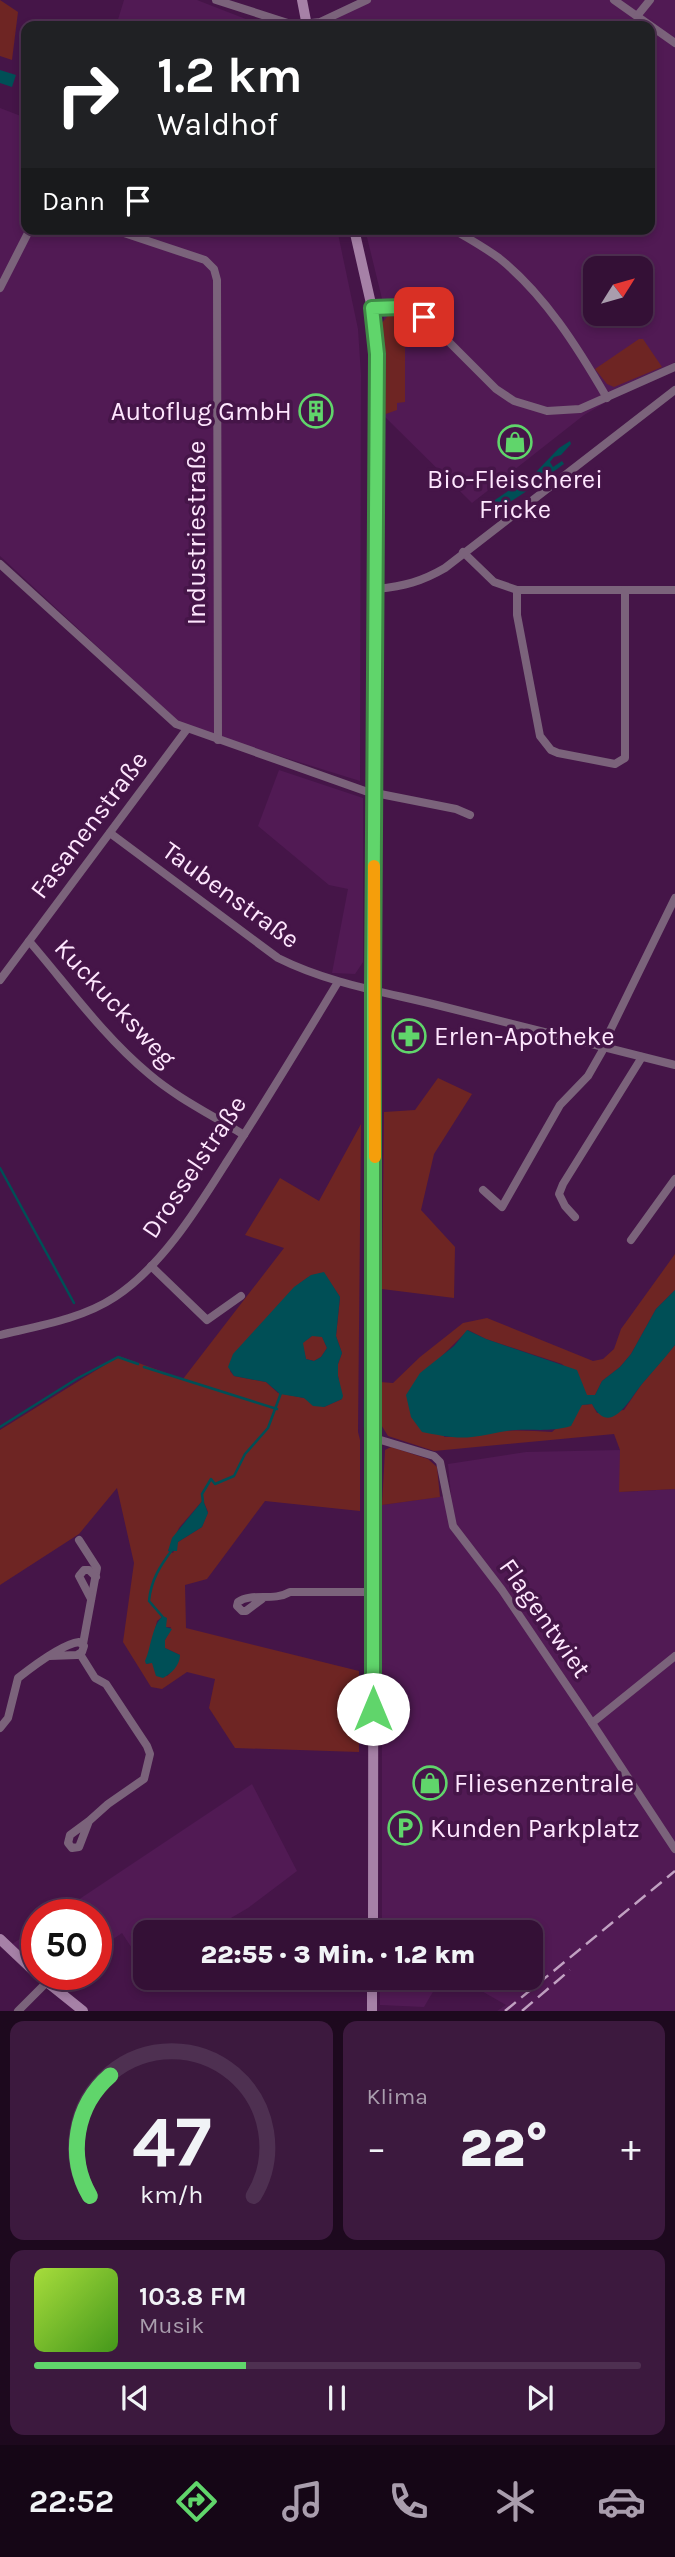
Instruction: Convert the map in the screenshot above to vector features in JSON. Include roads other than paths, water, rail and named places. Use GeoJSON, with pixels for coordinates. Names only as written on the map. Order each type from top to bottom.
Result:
{"type":"FeatureCollection","features":[{"type":"Feature","properties":{"kind":"main road"},"geometry":{"type":"LineString","coordinates":[[302,0],[306,21]]}},
{"type":"Feature","properties":{"kind":"main road"},"geometry":{"type":"LineString","coordinates":[[355,235],[372,308],[377,354],[373,991],[373,1920]]}},
{"type":"Feature","properties":{"kind":"main road"},"geometry":{"type":"LineString","coordinates":[[0,1939],[21,1959]]}},
{"type":"Feature","properties":{"kind":"main road"},"geometry":{"type":"LineString","coordinates":[[55,1990],[83,2011]]}},
{"type":"Feature","properties":{"kind":"main road"},"geometry":{"type":"LineString","coordinates":[[372,1990],[372,2011]]}},
{"type":"Feature","properties":{"kind":"street"},"geometry":{"type":"LineString","coordinates":[[215,0],[279,21]]}},
{"type":"Feature","properties":{"kind":"street"},"geometry":{"type":"LineString","coordinates":[[322,21],[367,0]]}},
{"type":"Feature","properties":{"kind":"street"},"geometry":{"type":"LineString","coordinates":[[614,0],[644,21]]}},
{"type":"Feature","properties":{"kind":"street"},"geometry":{"type":"LineString","coordinates":[[637,16],[650,0]]}},
{"type":"Feature","properties":{"kind":"street"},"geometry":{"type":"LineString","coordinates":[[655,29],[675,43]]}},
{"type":"Feature","properties":{"kind":"street"},"geometry":{"type":"LineString","coordinates":[[0,288],[27,235]]}},
{"type":"Feature","properties":{"kind":"street","name":"Industriestraße"},"geometry":{"type":"LineString","coordinates":[[130,235],[205,260],[214,269],[217,280],[218,740]]}},
{"type":"Feature","properties":{"kind":"street"},"geometry":{"type":"LineString","coordinates":[[462,235],[500,259],[533,290],[588,365],[607,398]]}},
{"type":"Feature","properties":{"kind":"street"},"geometry":{"type":"LineString","coordinates":[[372,308],[402,307],[424,317],[496,388],[514,401],[533,408],[562,412],[580,409],[675,367]]}},
{"type":"Feature","properties":{"kind":"street"},"geometry":{"type":"LineString","coordinates":[[377,589],[400,587],[425,580],[675,390]]}},
{"type":"Feature","properties":{"kind":"street"},"geometry":{"type":"LineString","coordinates":[[463,552],[494,582],[517,590],[675,590]]}},
{"type":"Feature","properties":{"kind":"street"},"geometry":{"type":"LineString","coordinates":[[0,564],[176,724],[375,793],[456,808],[470,815]]}},
{"type":"Feature","properties":{"kind":"street"},"geometry":{"type":"LineString","coordinates":[[517,590],[517,615],[540,736],[551,750],[558,753],[615,764],[625,758],[625,590]]}},
{"type":"Feature","properties":{"kind":"street","name":"Fasanenstraße"},"geometry":{"type":"LineString","coordinates":[[0,980],[187,729]]}},
{"type":"Feature","properties":{"kind":"street","name":"Taubenstraße"},"geometry":{"type":"LineString","coordinates":[[110,834],[278,958],[304,971],[373,991],[675,1065]]}},
{"type":"Feature","properties":{"kind":"street"},"geometry":{"type":"LineString","coordinates":[[483,1190],[502,1207],[560,1105],[588,1076],[604,1048],[675,898]]}},
{"type":"Feature","properties":{"kind":"street","name":"Kuckucksweg"},"geometry":{"type":"LineString","coordinates":[[29,942],[125,1052],[148,1073],[171,1091],[244,1135]]}},
{"type":"Feature","properties":{"kind":"street","name":"Drosselstraße"},"geometry":{"type":"LineString","coordinates":[[0,1335],[60,1321],[100,1305],[131,1285],[151,1266],[194,1213],[338,982]]}},
{"type":"Feature","properties":{"kind":"street"},"geometry":{"type":"LineString","coordinates":[[575,1217],[559,1194],[562,1184],[642,1057]]}},
{"type":"Feature","properties":{"kind":"street"},"geometry":{"type":"LineString","coordinates":[[631,1240],[675,1179]]}},
{"type":"Feature","properties":{"kind":"street"},"geometry":{"type":"LineString","coordinates":[[151,1266],[207,1320],[242,1296]]}},
{"type":"Feature","properties":{"kind":"street","name":"Flagentwiet"},"geometry":{"type":"LineString","coordinates":[[374,1441],[434,1457],[440,1462],[453,1526],[488,1571],[593,1723],[675,1849]]}},
{"type":"Feature","properties":{"kind":"street"},"geometry":{"type":"LineString","coordinates":[[79,1540],[97,1566],[83,1650],[80,1654]]}},
{"type":"Feature","properties":{"kind":"street"},"geometry":{"type":"LineString","coordinates":[[92,1601],[79,1576],[89,1570],[96,1577]]}},
{"type":"Feature","properties":{"kind":"street"},"geometry":{"type":"LineString","coordinates":[[262,1599],[281,1597],[290,1592],[374,1592]]}},
{"type":"Feature","properties":{"kind":"street"},"geometry":{"type":"LineString","coordinates":[[0,1728],[8,1718],[18,1678],[73,1642],[83,1644]]}},
{"type":"Feature","properties":{"kind":"street"},"geometry":{"type":"LineString","coordinates":[[50,1656],[80,1654]]}},
{"type":"Feature","properties":{"kind":"street"},"geometry":{"type":"LineString","coordinates":[[80,1654],[95,1678],[105,1683],[150,1754],[145,1779],[108,1804],[89,1821]]}},
{"type":"Feature","properties":{"kind":"street"},"geometry":{"type":"LineString","coordinates":[[593,1723],[675,1656]]}},
{"type":"Feature","properties":{"kind":"street"},"geometry":{"type":"LineString","coordinates":[[18,2011],[39,1990]]}},
{"type":"Feature","properties":{"kind":"waterway"},"geometry":{"type":"LineString","coordinates":[[0,1168],[74,1303]]}},
{"type":"Feature","properties":{"kind":"waterway"},"geometry":{"type":"LineString","coordinates":[[0,1427],[78,1378],[118,1357],[138,1364]]}},
{"type":"Feature","properties":{"kind":"waterway"},"geometry":{"type":"LineString","coordinates":[[144,1367],[277,1409]]}},
{"type":"Feature","properties":{"kind":"waterway"},"geometry":{"type":"LineString","coordinates":[[203,1502],[202,1494],[211,1479],[215,1484],[234,1476],[245,1454],[268,1428],[281,1393]]}},
{"type":"Feature","properties":{"kind":"waterway"},"geometry":{"type":"LineString","coordinates":[[365,1399],[365,1427]]}},
{"type":"Feature","properties":{"kind":"waterway"},"geometry":{"type":"LineString","coordinates":[[162,1616],[149,1601],[150,1593],[157,1574],[172,1550]]}},
{"type":"Feature","properties":{"kind":"railway"},"geometry":{"type":"LineString","coordinates":[[505,2011],[675,1871]]}},
{"type":"Feature","properties":{"kind":"railway"},"geometry":{"type":"LineString","coordinates":[[522,2011],[570,1970]]}},
{"type":"Feature","properties":{"kind":"place","name":"Autoflug GmbH"},"geometry":{"type":"Point","coordinates":[316,411]}},
{"type":"Feature","properties":{"kind":"place","name":"Bio-Fleischerei Fricke"},"geometry":{"type":"Point","coordinates":[515,442]}},
{"type":"Feature","properties":{"kind":"place","name":"Erlen-Apotheke"},"geometry":{"type":"Point","coordinates":[409,1036]}},
{"type":"Feature","properties":{"kind":"place","name":"Fliesenzentrale"},"geometry":{"type":"Point","coordinates":[430,1783]}},
{"type":"Feature","properties":{"kind":"place","name":"Kunden Parkplatz"},"geometry":{"type":"Point","coordinates":[405,1828]}}]}
